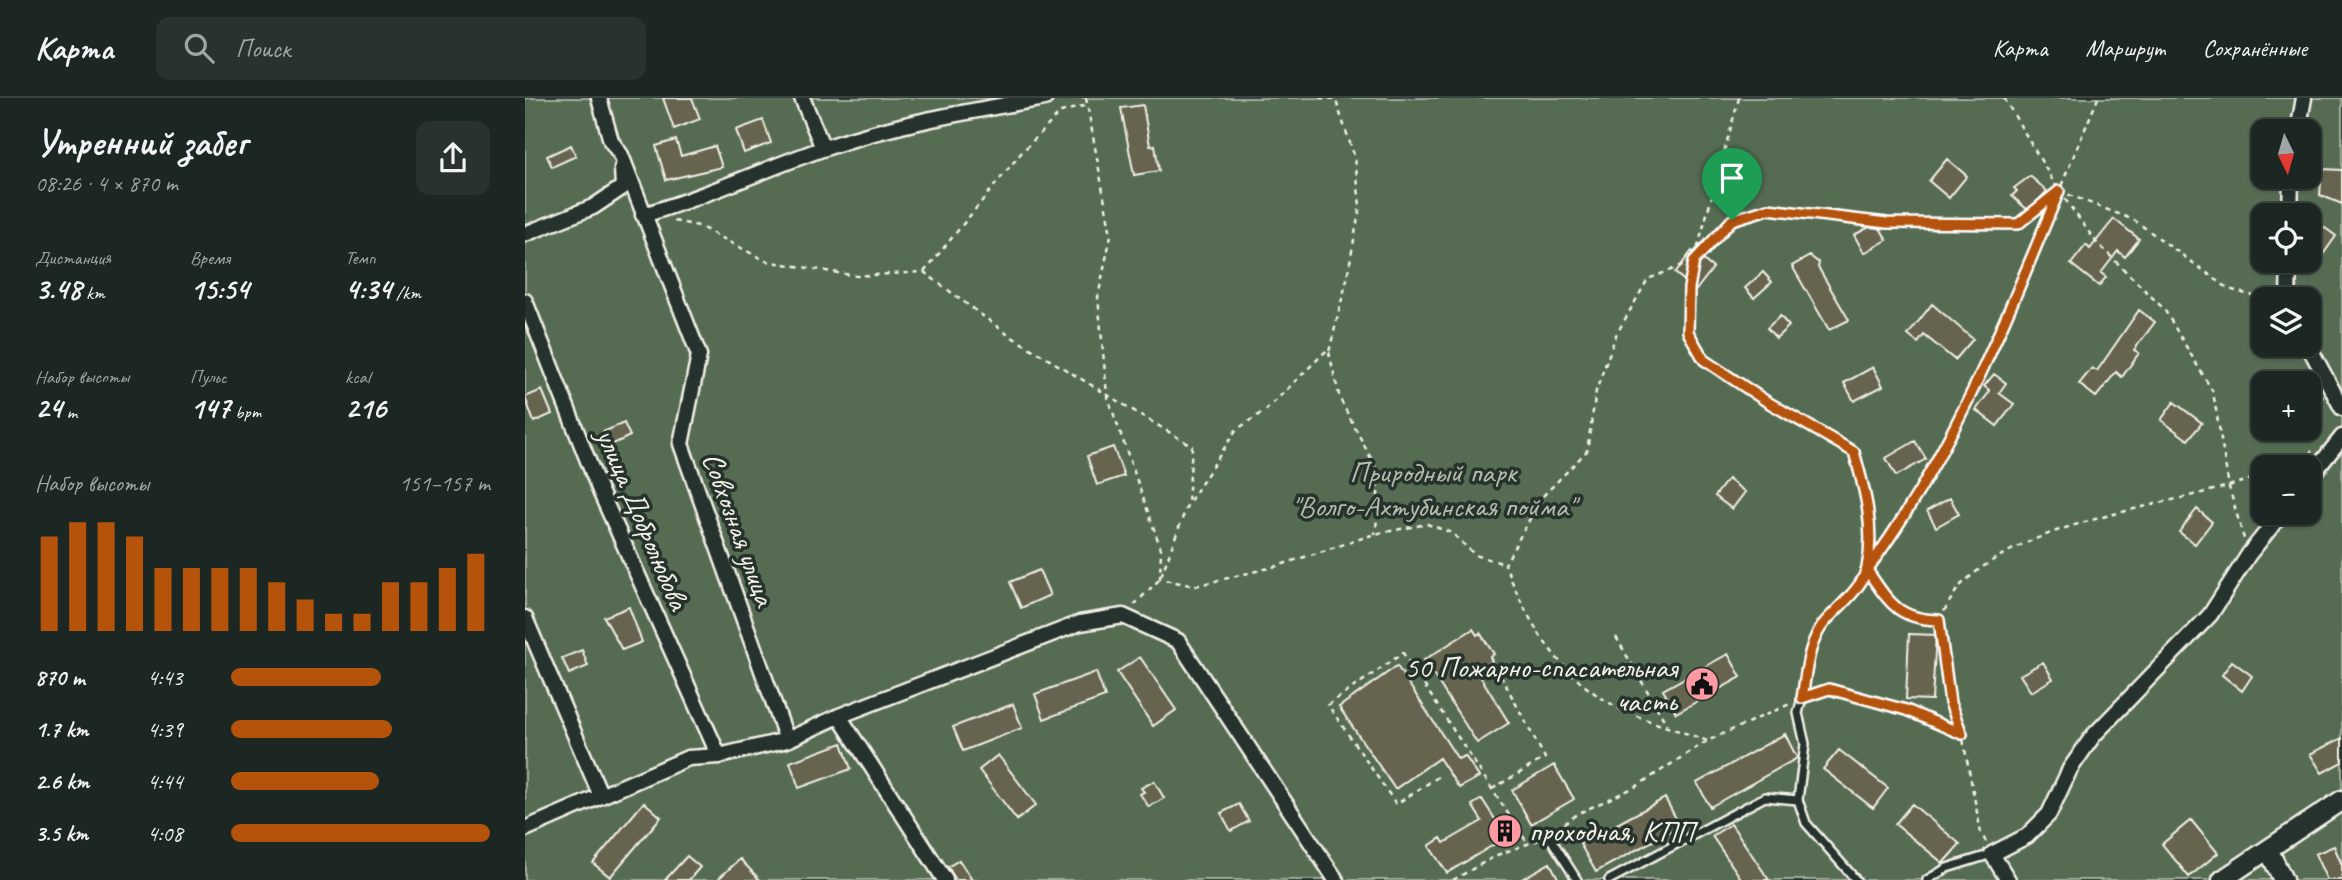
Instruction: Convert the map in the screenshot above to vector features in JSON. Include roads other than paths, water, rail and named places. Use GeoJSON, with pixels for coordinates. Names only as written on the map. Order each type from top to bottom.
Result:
{"type":"FeatureCollection","features":[{"type":"Feature","properties":{"kind":"street","name":"Совхозная улица"},"geometry":{"type":"LineString","coordinates":[[600,98],[611,141],[621,155],[699,355],[681,444],[787,740]]}},
{"type":"Feature","properties":{"kind":"street"},"geometry":{"type":"LineString","coordinates":[[802,98],[823,148]]}},
{"type":"Feature","properties":{"kind":"street"},"geometry":{"type":"LineString","coordinates":[[643,215],[697,200],[823,148],[909,122],[1045,98]]}},
{"type":"Feature","properties":{"kind":"street"},"geometry":{"type":"LineString","coordinates":[[2300,119],[2304,98]]}},
{"type":"Feature","properties":{"kind":"street"},"geometry":{"type":"LineString","coordinates":[[525,234],[593,207],[623,187],[621,155]]}},
{"type":"Feature","properties":{"kind":"street","name":"улица Добролюбова"},"geometry":{"type":"LineString","coordinates":[[525,301],[600,491],[719,756]]}},
{"type":"Feature","properties":{"kind":"street"},"geometry":{"type":"LineString","coordinates":[[2314,357],[2342,408]]}},
{"type":"Feature","properties":{"kind":"street"},"geometry":{"type":"LineString","coordinates":[[2321,464],[2342,437]]}},
{"type":"Feature","properties":{"kind":"street"},"geometry":{"type":"LineString","coordinates":[[2008,880],[1992,854],[2027,836],[2049,814],[2070,769],[2093,736],[2210,615],[2249,554],[2272,525]]}},
{"type":"Feature","properties":{"kind":"street"},"geometry":{"type":"LineString","coordinates":[[525,829],[688,758],[719,756],[787,740],[839,716],[1080,623],[1123,616],[1178,641],[1336,880]]}},
{"type":"Feature","properties":{"kind":"street"},"geometry":{"type":"LineString","coordinates":[[525,618],[601,796]]}},
{"type":"Feature","properties":{"kind":"street"},"geometry":{"type":"LineString","coordinates":[[839,716],[945,880]]}},
{"type":"Feature","properties":{"kind":"street"},"geometry":{"type":"LineString","coordinates":[[2223,880],[2342,800]]}},
{"type":"Feature","properties":{"kind":"street"},"geometry":{"type":"LineString","coordinates":[[2268,849],[2283,880]]}},
{"type":"Feature","properties":{"kind":"lane"},"geometry":{"type":"LineString","coordinates":[[1802,698],[1798,713],[1805,744],[1798,800],[1805,823],[1856,880]]}},
{"type":"Feature","properties":{"kind":"lane"},"geometry":{"type":"LineString","coordinates":[[1609,880],[1765,797],[1798,800]]}},
{"type":"Feature","properties":{"kind":"lane"},"geometry":{"type":"LineString","coordinates":[[1549,836],[1577,880]]}},
{"type":"Feature","properties":{"kind":"lane"},"geometry":{"type":"LineString","coordinates":[[1927,880],[1947,868],[1992,854]]}},
{"type":"Feature","properties":{"kind":"place","name":"50 Пожарно-спасательная часть"},"geometry":{"type":"Point","coordinates":[1702,684]}},
{"type":"Feature","properties":{"kind":"place","name":"проходная, КПП"},"geometry":{"type":"Point","coordinates":[1505,831]}},
{"type":"Feature","properties":{"kind":"park label","name":"Природный парк \"Волго-Ахтубинская пойма\""},"geometry":{"type":"Point","coordinates":[1433,489]}}]}
